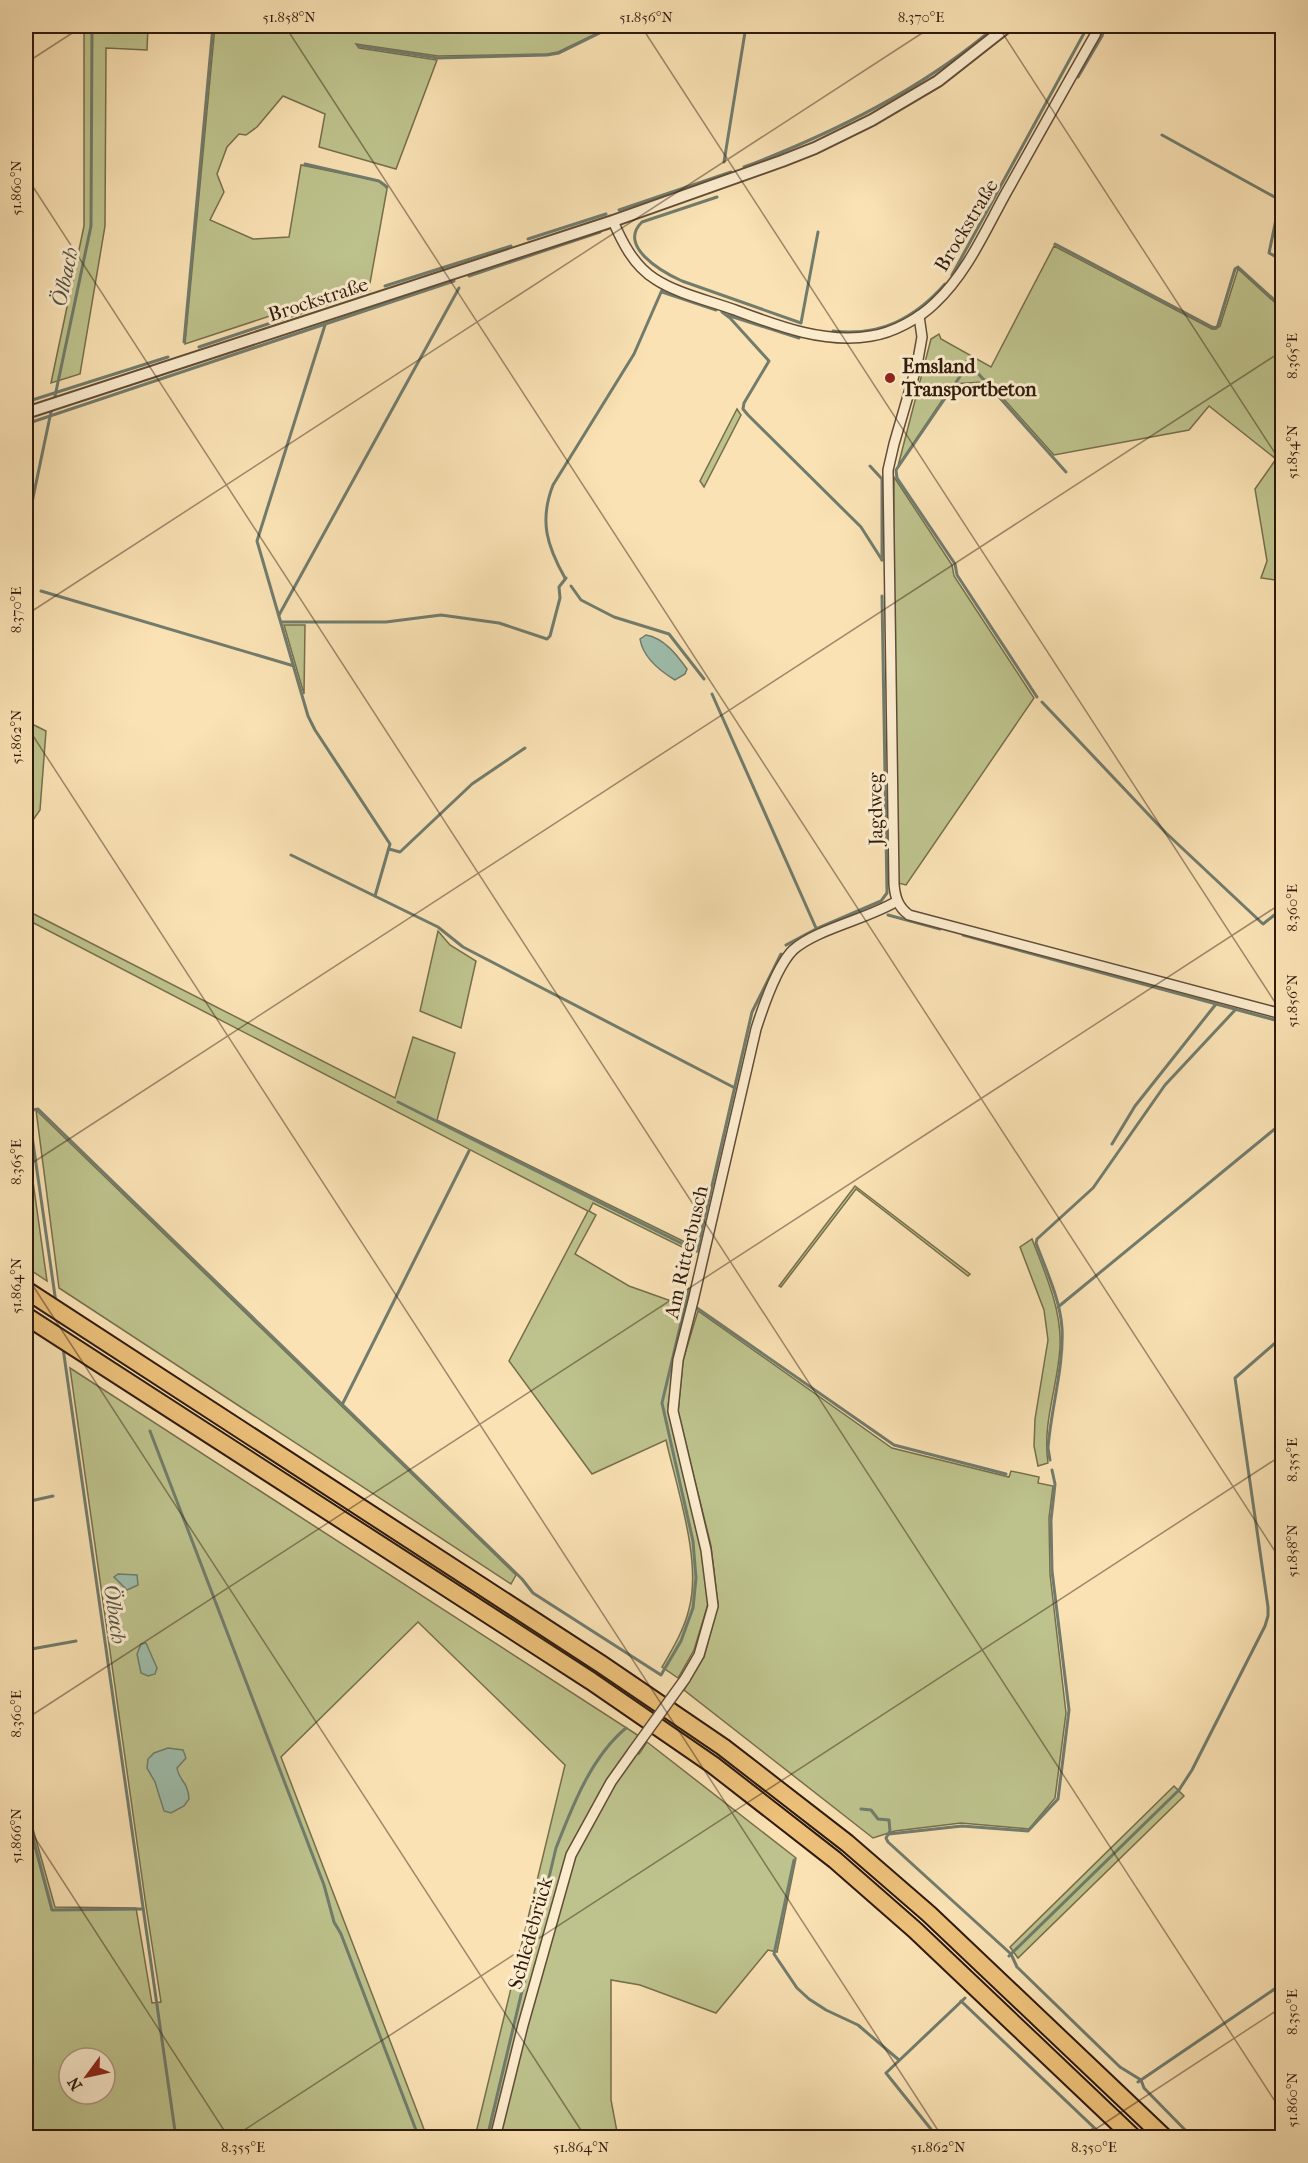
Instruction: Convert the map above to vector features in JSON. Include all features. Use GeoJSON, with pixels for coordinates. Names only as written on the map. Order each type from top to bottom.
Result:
{"type":"FeatureCollection","features":[{"type":"Feature","properties":{"kind":"highway"},"geometry":{"type":"LineString","coordinates":[[26,1290],[591,1657],[723,1747],[847,1843],[929,1914],[1165,2138]]}},
{"type":"Feature","properties":{"kind":"highway"},"geometry":{"type":"LineString","coordinates":[[26,1316],[591,1681],[713,1766],[835,1860],[915,1930],[1134,2138]]}},
{"type":"Feature","properties":{"kind":"street","name":"Brockstraße"},"geometry":{"type":"LineString","coordinates":[[30,412],[613,221],[816,148],[872,120],[938,81],[1008,26]]}},
{"type":"Feature","properties":{"kind":"street","name":"Brockstraße"},"geometry":{"type":"LineString","coordinates":[[613,221],[619,236],[635,262],[655,279],[795,330],[818,336],[873,336],[919,316],[936,303],[965,268],[1098,26]]}},
{"type":"Feature","properties":{"kind":"street","name":"Jagdweg"},"geometry":{"type":"LineString","coordinates":[[897,901],[894,872],[888,470],[918,365],[922,337],[919,316]]}},
{"type":"Feature","properties":{"kind":"street"},"geometry":{"type":"LineString","coordinates":[[897,901],[909,915],[1282,1014]]}},
{"type":"Feature","properties":{"kind":"street","name":"Am Ritterbusch"},"geometry":{"type":"LineString","coordinates":[[633,1751],[699,1655],[713,1606],[706,1550],[673,1411],[678,1360],[756,1029],[765,1001],[791,952],[822,934],[886,908],[897,901]]}},
{"type":"Feature","properties":{"kind":"street","name":"Schledebrück"},"geometry":{"type":"LineString","coordinates":[[495,2138],[523,2025],[571,1855],[611,1782],[633,1751]]}},
{"type":"Feature","properties":{"kind":"green space"},"geometry":{"type":"Polygon","coordinates":[[[84,26],[148,26],[147,50],[106,48],[105,226],[80,374],[51,383],[84,226],[84,26]]]}},
{"type":"Feature","properties":{"kind":"green space"},"geometry":{"type":"Polygon","coordinates":[[[215,26],[612,26],[558,52],[547,54],[438,56],[356,44],[359,48],[437,60],[396,169],[319,147],[325,114],[283,96],[257,127],[246,135],[239,134],[227,147],[217,174],[224,192],[210,220],[253,239],[289,237],[301,165],[379,181],[387,189],[370,283],[185,344],[215,26]]]}},
{"type":"Feature","properties":{"kind":"green space"},"geometry":{"type":"Polygon","coordinates":[[[1054,246],[1212,329],[1220,326],[1238,269],[1282,309],[1282,581],[1261,578],[1267,561],[1255,489],[1276,459],[1209,406],[1189,430],[1054,455],[986,379],[982,382],[953,384],[898,466],[931,339],[939,334],[941,339],[991,367],[1054,246]]]}},
{"type":"Feature","properties":{"kind":"green space"},"geometry":{"type":"Polygon","coordinates":[[[737,409],[741,415],[704,487],[700,481],[737,409]]]}},
{"type":"Feature","properties":{"kind":"green space"},"geometry":{"type":"Polygon","coordinates":[[[894,477],[952,565],[954,576],[1034,698],[906,885],[898,883],[893,579],[894,477]]]}},
{"type":"Feature","properties":{"kind":"green space"},"geometry":{"type":"Polygon","coordinates":[[[284,625],[305,625],[304,694],[284,625]]]}},
{"type":"Feature","properties":{"kind":"green space"},"geometry":{"type":"Polygon","coordinates":[[[26,721],[46,731],[40,810],[26,830],[26,721]]]}},
{"type":"Feature","properties":{"kind":"green space"},"geometry":{"type":"Polygon","coordinates":[[[26,910],[395,1098],[413,1037],[455,1053],[437,1120],[691,1245],[690,1251],[593,1203],[589,1211],[596,1215],[575,1254],[629,1286],[688,1307],[675,1358],[668,1406],[702,1549],[708,1604],[694,1650],[678,1678],[662,1667],[687,1617],[692,1590],[692,1569],[682,1502],[666,1440],[592,1474],[509,1361],[588,1211],[26,919],[26,910]]]}},
{"type":"Feature","properties":{"kind":"green space"},"geometry":{"type":"Polygon","coordinates":[[[438,931],[450,945],[476,961],[461,1028],[420,1011],[438,931]]]}},
{"type":"Feature","properties":{"kind":"green space"},"geometry":{"type":"Polygon","coordinates":[[[36,1110],[516,1575],[511,1584],[59,1288],[36,1110]]]}},
{"type":"Feature","properties":{"kind":"green space"},"geometry":{"type":"Polygon","coordinates":[[[26,1132],[47,1281],[26,1267],[26,1132]]]}},
{"type":"Feature","properties":{"kind":"green space"},"geometry":{"type":"Polygon","coordinates":[[[855,1186],[970,1274],[968,1276],[856,1189],[781,1287],[779,1286],[855,1186]]]}},
{"type":"Feature","properties":{"kind":"green space"},"geometry":{"type":"Polygon","coordinates":[[[1032,1239],[1052,1292],[1060,1333],[1059,1362],[1047,1433],[1048,1463],[1038,1466],[1034,1446],[1035,1419],[1048,1340],[1044,1310],[1020,1247],[1032,1239]]]}},
{"type":"Feature","properties":{"kind":"green space"},"geometry":{"type":"Polygon","coordinates":[[[698,1311],[892,1448],[1009,1477],[1011,1471],[1039,1477],[1038,1483],[1053,1486],[1049,1518],[1050,1574],[1066,1713],[1055,1798],[1029,1829],[961,1823],[895,1831],[873,1838],[684,1690],[704,1657],[718,1605],[711,1546],[678,1412],[683,1360],[698,1311]]]}},
{"type":"Feature","properties":{"kind":"green space"},"geometry":{"type":"Polygon","coordinates":[[[70,1368],[639,1736],[630,1748],[639,1754],[647,1742],[796,1858],[777,1952],[768,1950],[716,2013],[640,1985],[611,1980],[611,2100],[618,2137],[475,2137],[565,1765],[418,1622],[281,1757],[427,2137],[26,2137],[26,1804],[55,1907],[136,1908],[152,2003],[161,2002],[70,1368]]]}},
{"type":"Feature","properties":{"kind":"green space"},"geometry":{"type":"Polygon","coordinates":[[[1174,1786],[1184,1796],[1018,1958],[1010,1947],[1174,1786]]]}},
{"type":"Feature","properties":{"kind":"shaded area"},"geometry":{"type":"Polygon","coordinates":[[[646,635],[670,648],[687,669],[685,674],[675,680],[653,663],[640,639],[646,635]]]}},
{"type":"Feature","properties":{"kind":"shaded area"},"geometry":{"type":"Polygon","coordinates":[[[118,1574],[137,1575],[138,1585],[127,1590],[114,1577],[118,1574]]]}},
{"type":"Feature","properties":{"kind":"shaded area"},"geometry":{"type":"Polygon","coordinates":[[[146,1643],[157,1668],[155,1674],[148,1676],[141,1673],[137,1654],[141,1644],[146,1643]]]}},
{"type":"Feature","properties":{"kind":"shaded area"},"geometry":{"type":"Polygon","coordinates":[[[168,1748],[183,1750],[186,1758],[177,1768],[187,1788],[189,1799],[184,1806],[171,1813],[164,1811],[155,1782],[147,1768],[148,1759],[154,1753],[168,1748]]]}},
{"type":"Feature","properties":{"kind":"waterway","name":"Ölbach"},"geometry":{"type":"LineString","coordinates":[[54,401],[91,226],[92,26]]}},
{"type":"Feature","properties":{"kind":"waterway"},"geometry":{"type":"LineString","coordinates":[[184,342],[213,26]]}},
{"type":"Feature","properties":{"kind":"waterway"},"geometry":{"type":"LineString","coordinates":[[359,46],[438,58],[547,55],[559,53],[614,26]]}},
{"type":"Feature","properties":{"kind":"waterway"},"geometry":{"type":"LineString","coordinates":[[724,162],[746,26]]}},
{"type":"Feature","properties":{"kind":"waterway"},"geometry":{"type":"LineString","coordinates":[[744,167],[778,154],[876,107],[938,70],[996,26]]}},
{"type":"Feature","properties":{"kind":"waterway"},"geometry":{"type":"LineString","coordinates":[[952,275],[1088,26]]}},
{"type":"Feature","properties":{"kind":"waterway"},"geometry":{"type":"LineString","coordinates":[[1078,77],[1102,36],[1105,26]]}},
{"type":"Feature","properties":{"kind":"waterway"},"geometry":{"type":"LineString","coordinates":[[1162,135],[1280,200],[1269,253],[1282,260]]}},
{"type":"Feature","properties":{"kind":"waterway"},"geometry":{"type":"LineString","coordinates":[[305,164],[379,181],[387,187]]}},
{"type":"Feature","properties":{"kind":"waterway"},"geometry":{"type":"LineString","coordinates":[[619,210],[731,172]]}},
{"type":"Feature","properties":{"kind":"waterway"},"geometry":{"type":"LineString","coordinates":[[717,197],[642,222],[636,231],[635,240],[638,249],[654,265],[682,281],[801,323],[818,232]]}},
{"type":"Feature","properties":{"kind":"waterway"},"geometry":{"type":"LineString","coordinates":[[528,239],[606,214]]}},
{"type":"Feature","properties":{"kind":"waterway"},"geometry":{"type":"LineString","coordinates":[[469,276],[600,232]]}},
{"type":"Feature","properties":{"kind":"waterway"},"geometry":{"type":"LineString","coordinates":[[1055,244],[1212,327],[1216,328],[1218,325],[1235,269],[1238,267],[1282,307]]}},
{"type":"Feature","properties":{"kind":"waterway"},"geometry":{"type":"LineString","coordinates":[[385,286],[511,246]]}},
{"type":"Feature","properties":{"kind":"waterway"},"geometry":{"type":"LineString","coordinates":[[26,424],[454,281]]}},
{"type":"Feature","properties":{"kind":"waterway"},"geometry":{"type":"LineString","coordinates":[[833,331],[850,332],[881,328],[921,307],[945,284]]}},
{"type":"Feature","properties":{"kind":"waterway"},"geometry":{"type":"LineString","coordinates":[[279,615],[459,288]]}},
{"type":"Feature","properties":{"kind":"waterway"},"geometry":{"type":"LineString","coordinates":[[199,347],[369,290]]}},
{"type":"Feature","properties":{"kind":"waterway"},"geometry":{"type":"LineString","coordinates":[[565,578],[547,533],[546,510],[553,485],[634,354],[662,290]]}},
{"type":"Feature","properties":{"kind":"waterway"},"geometry":{"type":"LineString","coordinates":[[662,292],[716,310]]}},
{"type":"Feature","properties":{"kind":"waterway"},"geometry":{"type":"LineString","coordinates":[[722,312],[769,361],[744,403],[743,409],[861,527],[882,560]]}},
{"type":"Feature","properties":{"kind":"waterway"},"geometry":{"type":"LineString","coordinates":[[727,315],[799,338]]}},
{"type":"Feature","properties":{"kind":"waterway"},"geometry":{"type":"LineString","coordinates":[[325,325],[257,541],[308,716],[390,844],[375,896]]}},
{"type":"Feature","properties":{"kind":"waterway"},"geometry":{"type":"LineString","coordinates":[[26,402],[168,357]]}},
{"type":"Feature","properties":{"kind":"waterway"},"geometry":{"type":"LineString","coordinates":[[967,361],[1066,472]]}},
{"type":"Feature","properties":{"kind":"waterway"},"geometry":{"type":"LineString","coordinates":[[963,372],[896,470],[897,478],[955,564],[957,575],[1037,697]]}},
{"type":"Feature","properties":{"kind":"waterway","name":"Ölbach"},"geometry":{"type":"LineString","coordinates":[[26,531],[52,407]]}},
{"type":"Feature","properties":{"kind":"waterway"},"geometry":{"type":"LineString","coordinates":[[870,466],[882,479],[882,560]]}},
{"type":"Feature","properties":{"kind":"waterway"},"geometry":{"type":"LineString","coordinates":[[281,622],[386,622],[441,615],[499,623],[547,639],[550,636],[560,598],[559,587],[566,578]]}},
{"type":"Feature","properties":{"kind":"waterway"},"geometry":{"type":"LineString","coordinates":[[571,586],[581,600],[614,617],[669,634],[704,679]]}},
{"type":"Feature","properties":{"kind":"waterway"},"geometry":{"type":"LineString","coordinates":[[41,591],[294,666]]}},
{"type":"Feature","properties":{"kind":"waterway"},"geometry":{"type":"LineString","coordinates":[[786,945],[816,929],[881,901],[887,893],[882,596]]}},
{"type":"Feature","properties":{"kind":"waterway"},"geometry":{"type":"LineString","coordinates":[[712,694],[816,928]]}},
{"type":"Feature","properties":{"kind":"waterway"},"geometry":{"type":"LineString","coordinates":[[1042,702],[1166,833],[1263,924],[1282,909]]}},
{"type":"Feature","properties":{"kind":"waterway"},"geometry":{"type":"LineString","coordinates":[[389,849],[400,852],[472,784],[525,748]]}},
{"type":"Feature","properties":{"kind":"waterway"},"geometry":{"type":"LineString","coordinates":[[291,855],[438,927],[463,947],[735,1088]]}},
{"type":"Feature","properties":{"kind":"waterway"},"geometry":{"type":"LineString","coordinates":[[888,915],[940,929]]}},
{"type":"Feature","properties":{"kind":"waterway"},"geometry":{"type":"LineString","coordinates":[[963,935],[1282,1022]]}},
{"type":"Feature","properties":{"kind":"waterway"},"geometry":{"type":"LineString","coordinates":[[697,1251],[752,1012],[781,954]]}},
{"type":"Feature","properties":{"kind":"waterway"},"geometry":{"type":"LineString","coordinates":[[1112,1144],[1135,1106],[1216,1004]]}},
{"type":"Feature","properties":{"kind":"waterway"},"geometry":{"type":"LineString","coordinates":[[1050,1460],[1048,1448],[1061,1358],[1062,1328],[1056,1295],[1036,1243],[1037,1239],[1093,1188],[1165,1085],[1236,1009]]}},
{"type":"Feature","properties":{"kind":"waterway","name":"Ölbach"},"geometry":{"type":"LineString","coordinates":[[26,1094],[56,1303]]}},
{"type":"Feature","properties":{"kind":"waterway"},"geometry":{"type":"LineString","coordinates":[[398,1102],[697,1251]]}},
{"type":"Feature","properties":{"kind":"waterway"},"geometry":{"type":"LineString","coordinates":[[28,1111],[38,1109],[522,1579],[533,1593],[661,1675],[681,1641],[693,1608],[696,1578],[693,1541],[662,1403],[689,1289]]}},
{"type":"Feature","properties":{"kind":"waterway"},"geometry":{"type":"LineString","coordinates":[[1058,1307],[1282,1123]]}},
{"type":"Feature","properties":{"kind":"waterway"},"geometry":{"type":"LineString","coordinates":[[343,1403],[469,1151]]}},
{"type":"Feature","properties":{"kind":"waterway"},"geometry":{"type":"LineString","coordinates":[[697,1308],[894,1445],[1006,1474]]}},
{"type":"Feature","properties":{"kind":"waterway"},"geometry":{"type":"LineString","coordinates":[[1009,1956],[1179,1790],[1192,1770],[1265,1626],[1268,1607],[1235,1378],[1282,1337]]}},
{"type":"Feature","properties":{"kind":"waterway","name":"Ölbach"},"geometry":{"type":"LineString","coordinates":[[63,1348],[176,2138]]}},
{"type":"Feature","properties":{"kind":"waterway"},"geometry":{"type":"LineString","coordinates":[[150,1431],[324,1885],[334,1922],[341,1934],[419,2138]]}},
{"type":"Feature","properties":{"kind":"waterway"},"geometry":{"type":"LineString","coordinates":[[889,1834],[962,1826],[1028,1831],[1058,1799],[1069,1710],[1052,1571],[1051,1520],[1055,1484],[1052,1470]]}},
{"type":"Feature","properties":{"kind":"waterway"},"geometry":{"type":"LineString","coordinates":[[26,1502],[53,1496]]}},
{"type":"Feature","properties":{"kind":"waterway"},"geometry":{"type":"LineString","coordinates":[[26,1650],[76,1641]]}},
{"type":"Feature","properties":{"kind":"waterway"},"geometry":{"type":"LineString","coordinates":[[487,2138],[556,1848],[576,1800],[593,1768],[603,1753],[626,1728]]}},
{"type":"Feature","properties":{"kind":"waterway"},"geometry":{"type":"LineString","coordinates":[[861,1809],[871,1810],[878,1819],[889,1820],[890,1831],[886,1838],[888,1842],[1011,1954],[1017,1967],[1120,2067],[1141,2080],[1144,2088],[1193,2138]]}},
{"type":"Feature","properties":{"kind":"waterway"},"geometry":{"type":"LineString","coordinates":[[26,1812],[52,1910],[142,1909]]}},
{"type":"Feature","properties":{"kind":"waterway"},"geometry":{"type":"LineString","coordinates":[[794,1860],[774,1954],[797,1988],[809,1999],[858,2025],[899,2060]]}},
{"type":"Feature","properties":{"kind":"waterway"},"geometry":{"type":"LineString","coordinates":[[1138,2082],[1282,1984]]}},
{"type":"Feature","properties":{"kind":"waterway"},"geometry":{"type":"LineString","coordinates":[[938,2138],[886,2073],[965,1998]]}},
{"type":"Feature","properties":{"kind":"waterway"},"geometry":{"type":"LineString","coordinates":[[961,2001],[1105,2138]]}},
{"type":"Feature","properties":{"kind":"waterway"},"geometry":{"type":"LineString","coordinates":[[1084,2138],[1094,2128]]}},
{"type":"Feature","properties":{"kind":"place","name":"Emsland Transportbeton"},"geometry":{"type":"Point","coordinates":[890,378]}}]}
